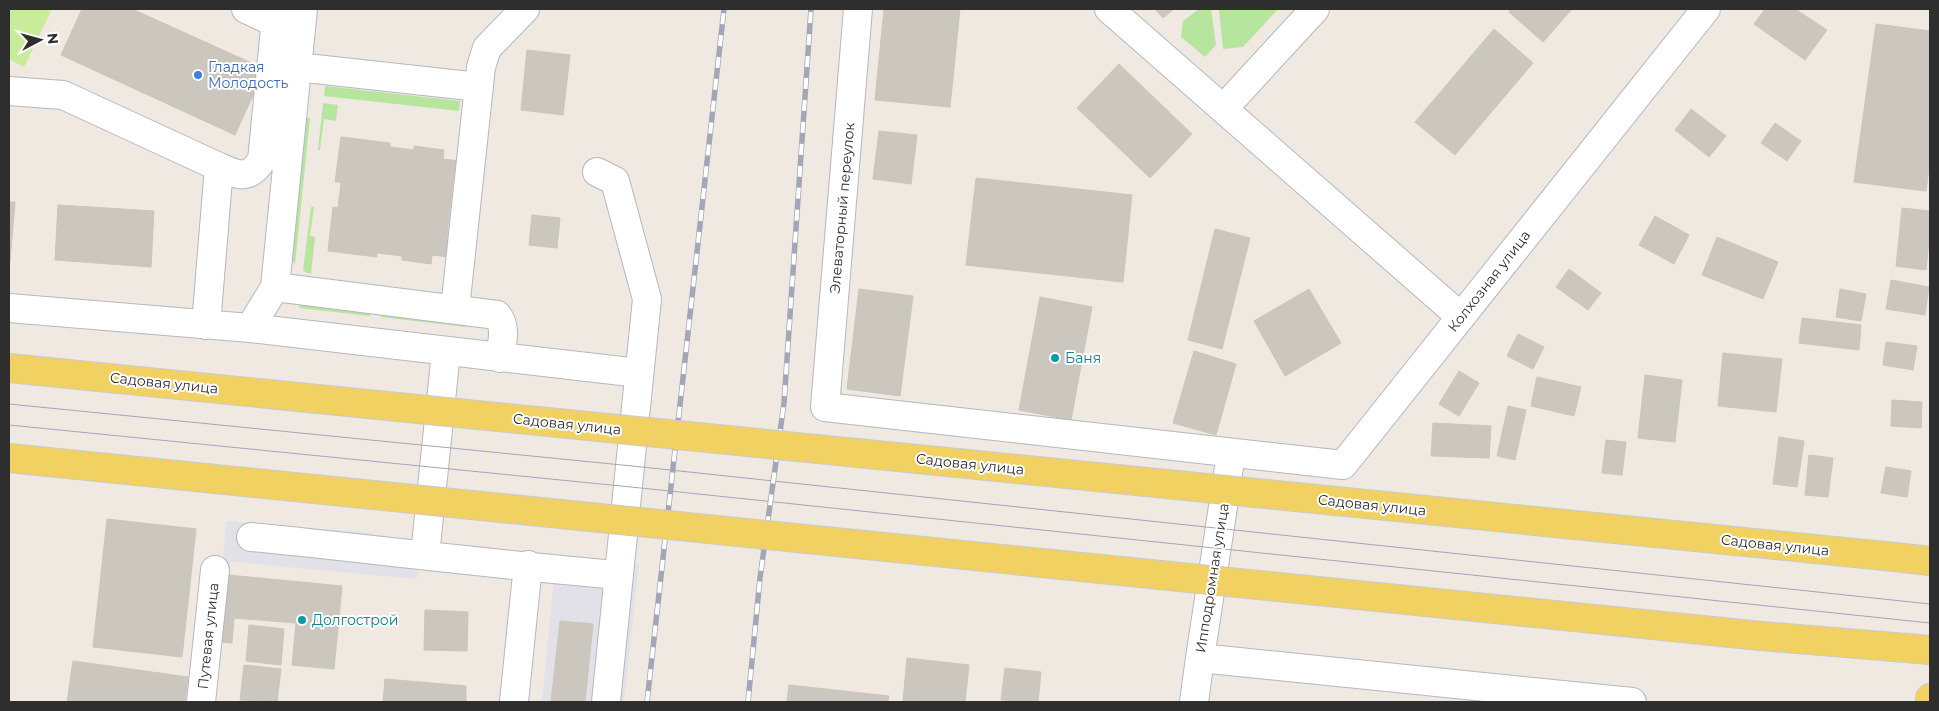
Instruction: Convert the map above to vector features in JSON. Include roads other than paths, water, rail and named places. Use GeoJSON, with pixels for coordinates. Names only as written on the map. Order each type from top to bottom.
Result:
{"type":"FeatureCollection","features":[{"type":"Feature","properties":{"kind":"main road","name":"Садовая улица"},"geometry":{"type":"LineString","coordinates":[[9,368],[1930,561]]}},
{"type":"Feature","properties":{"kind":"main road"},"geometry":{"type":"LineString","coordinates":[[9,458],[1761,636],[1930,650]]}},
{"type":"Feature","properties":{"kind":"street"},"geometry":{"type":"LineString","coordinates":[[9,91],[62,95],[235,174],[245,175],[255,170],[262,160],[277,16],[246,9]]}},
{"type":"Feature","properties":{"kind":"street"},"geometry":{"type":"LineString","coordinates":[[250,328],[275,287],[303,9]]}},
{"type":"Feature","properties":{"kind":"street"},"geometry":{"type":"LineString","coordinates":[[455,309],[481,67],[487,48],[525,9]]}},
{"type":"Feature","properties":{"kind":"street","name":"Элеваторный переулок"},"geometry":{"type":"LineString","coordinates":[[858,9],[825,407],[1231,454]]}},
{"type":"Feature","properties":{"kind":"street"},"geometry":{"type":"LineString","coordinates":[[1109,9],[1461,317]]}},
{"type":"Feature","properties":{"kind":"street"},"geometry":{"type":"LineString","coordinates":[[1223,109],[1315,9]]}},
{"type":"Feature","properties":{"kind":"street","name":"Колхозная улица"},"geometry":{"type":"LineString","coordinates":[[1231,454],[1343,465],[1706,9]]}},
{"type":"Feature","properties":{"kind":"street"},"geometry":{"type":"LineString","coordinates":[[297,67],[479,87]]}},
{"type":"Feature","properties":{"kind":"street"},"geometry":{"type":"LineString","coordinates":[[206,325],[219,167]]}},
{"type":"Feature","properties":{"kind":"street"},"geometry":{"type":"LineString","coordinates":[[597,172],[616,181],[647,299],[606,702]]}},
{"type":"Feature","properties":{"kind":"street"},"geometry":{"type":"LineString","coordinates":[[275,287],[498,314],[503,328],[500,358]]}},
{"type":"Feature","properties":{"kind":"street"},"geometry":{"type":"LineString","coordinates":[[9,308],[250,328],[640,373]]}},
{"type":"Feature","properties":{"kind":"street"},"geometry":{"type":"LineString","coordinates":[[425,555],[446,352]]}},
{"type":"Feature","properties":{"kind":"street","name":"Ипподромная улица"},"geometry":{"type":"LineString","coordinates":[[1194,702],[1231,454]]}},
{"type":"Feature","properties":{"kind":"street"},"geometry":{"type":"LineString","coordinates":[[251,537],[555,570],[619,575]]}},
{"type":"Feature","properties":{"kind":"street"},"geometry":{"type":"LineString","coordinates":[[514,702],[528,566]]}},
{"type":"Feature","properties":{"kind":"street","name":"Путевая улица"},"geometry":{"type":"LineString","coordinates":[[201,702],[215,570]]}},
{"type":"Feature","properties":{"kind":"street"},"geometry":{"type":"LineString","coordinates":[[1200,658],[1532,697],[1632,702]]}},
{"type":"Feature","properties":{"kind":"tram line"},"geometry":{"type":"LineString","coordinates":[[9,404],[642,467],[1930,604]]}},
{"type":"Feature","properties":{"kind":"tram line"},"geometry":{"type":"LineString","coordinates":[[9,425],[641,488],[1930,623]]}},
{"type":"Feature","properties":{"kind":"railway"},"geometry":{"type":"LineString","coordinates":[[647,702],[724,9]]}},
{"type":"Feature","properties":{"kind":"railway"},"geometry":{"type":"LineString","coordinates":[[748,702],[760,578],[784,403],[811,9]]}},
{"type":"Feature","properties":{"kind":"place","name":"Гладкая Молодость"},"geometry":{"type":"Point","coordinates":[198,75]}},
{"type":"Feature","properties":{"kind":"place","name":"Баня"},"geometry":{"type":"Point","coordinates":[1055,358]}},
{"type":"Feature","properties":{"kind":"place","name":"Долгострой"},"geometry":{"type":"Point","coordinates":[302,620]}}]}
